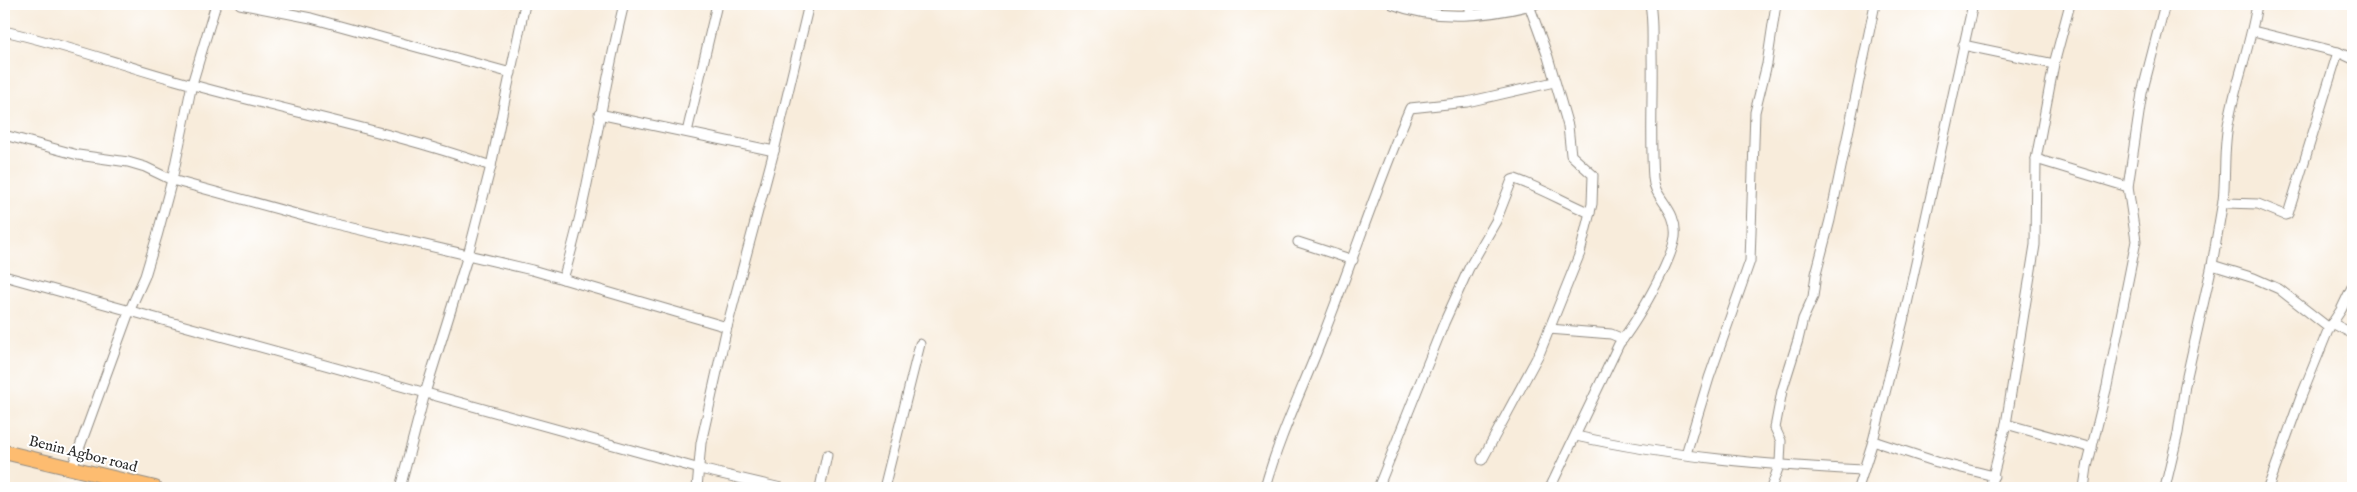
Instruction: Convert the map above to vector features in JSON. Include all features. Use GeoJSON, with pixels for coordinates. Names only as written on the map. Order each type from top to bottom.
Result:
{"type":"FeatureCollection","features":[{"type":"Feature","properties":{"kind":"highway","name":"Benin Agbor road"},"geometry":{"type":"LineString","coordinates":[[4,452],[155,488]]}},
{"type":"Feature","properties":{"kind":"street"},"geometry":{"type":"LineString","coordinates":[[72,468],[129,312],[145,276],[172,180],[192,84],[216,4]]}},
{"type":"Feature","properties":{"kind":"street"},"geometry":{"type":"LineString","coordinates":[[240,4],[338,25],[511,73]]}},
{"type":"Feature","properties":{"kind":"street"},"geometry":{"type":"LineString","coordinates":[[400,488],[425,393],[468,255],[491,166],[505,91],[511,73],[525,4]]}},
{"type":"Feature","properties":{"kind":"street"},"geometry":{"type":"LineString","coordinates":[[563,278],[575,234],[599,114],[624,4]]}},
{"type":"Feature","properties":{"kind":"street"},"geometry":{"type":"LineString","coordinates":[[688,132],[717,4]]}},
{"type":"Feature","properties":{"kind":"street"},"geometry":{"type":"LineString","coordinates":[[697,488],[701,443],[726,327],[774,152],[809,4]]}},
{"type":"Feature","properties":{"kind":"street"},"geometry":{"type":"LineString","coordinates":[[1392,4],[1421,14],[1435,16],[1504,11],[1532,5],[1568,126],[1571,155],[1593,175],[1590,213],[1580,253],[1540,352],[1482,460]]}},
{"type":"Feature","properties":{"kind":"street"},"geometry":{"type":"LineString","coordinates":[[1469,4],[1471,14]]}},
{"type":"Feature","properties":{"kind":"street"},"geometry":{"type":"LineString","coordinates":[[1550,488],[1623,340],[1672,250],[1675,220],[1653,181],[1653,18],[1650,4]]}},
{"type":"Feature","properties":{"kind":"street"},"geometry":{"type":"LineString","coordinates":[[1686,454],[1708,378],[1750,260],[1755,112],[1767,64],[1776,4]]}},
{"type":"Feature","properties":{"kind":"street"},"geometry":{"type":"LineString","coordinates":[[1771,488],[1780,464],[1781,441],[1775,428],[1782,391],[1803,319],[1813,297],[1816,274],[1830,220],[1858,76],[1875,4]]}},
{"type":"Feature","properties":{"kind":"street"},"geometry":{"type":"LineString","coordinates":[[1858,488],[1873,441],[1905,313],[1962,45],[1973,4]]}},
{"type":"Feature","properties":{"kind":"street"},"geometry":{"type":"LineString","coordinates":[[1990,488],[2006,424],[2035,245],[2036,159],[2054,64],[2070,4]]}},
{"type":"Feature","properties":{"kind":"street"},"geometry":{"type":"LineString","coordinates":[[2084,488],[2086,466],[2107,386],[2136,242],[2128,186],[2142,93],[2165,4]]}},
{"type":"Feature","properties":{"kind":"street"},"geometry":{"type":"LineString","coordinates":[[2165,488],[2178,433],[2185,385],[2212,265],[2223,201],[2228,122],[2235,89],[2253,31],[2257,4]]}},
{"type":"Feature","properties":{"kind":"street"},"geometry":{"type":"LineString","coordinates":[[4,31],[37,38],[192,84],[378,132],[491,166]]}},
{"type":"Feature","properties":{"kind":"street"},"geometry":{"type":"LineString","coordinates":[[2253,31],[2338,52],[2353,59]]}},
{"type":"Feature","properties":{"kind":"street"},"geometry":{"type":"LineString","coordinates":[[1962,45],[2054,64]]}},
{"type":"Feature","properties":{"kind":"street"},"geometry":{"type":"LineString","coordinates":[[2223,201],[2258,204],[2285,215],[2288,214],[2338,52]]}},
{"type":"Feature","properties":{"kind":"street"},"geometry":{"type":"LineString","coordinates":[[1265,488],[1272,460],[1353,260],[1393,147],[1410,108],[1467,102],[1554,82]]}},
{"type":"Feature","properties":{"kind":"street"},"geometry":{"type":"LineString","coordinates":[[599,114],[774,152]]}},
{"type":"Feature","properties":{"kind":"street"},"geometry":{"type":"LineString","coordinates":[[4,135],[78,155],[128,162],[172,180],[318,220],[563,278],[600,292],[726,327]]}},
{"type":"Feature","properties":{"kind":"street"},"geometry":{"type":"LineString","coordinates":[[2036,159],[2128,186]]}},
{"type":"Feature","properties":{"kind":"street"},"geometry":{"type":"LineString","coordinates":[[1378,488],[1444,323],[1469,268],[1496,221],[1512,180],[1546,190],[1558,198],[1590,213]]}},
{"type":"Feature","properties":{"kind":"street"},"geometry":{"type":"LineString","coordinates":[[1298,242],[1353,260]]}},
{"type":"Feature","properties":{"kind":"street"},"geometry":{"type":"LineString","coordinates":[[2212,265],[2254,278],[2279,289],[2330,326],[2353,334]]}},
{"type":"Feature","properties":{"kind":"street"},"geometry":{"type":"LineString","coordinates":[[4,276],[700,469],[781,488]]}},
{"type":"Feature","properties":{"kind":"street"},"geometry":{"type":"LineString","coordinates":[[2268,488],[2300,397],[2330,326],[2341,310],[2353,285]]}},
{"type":"Feature","properties":{"kind":"street"},"geometry":{"type":"LineString","coordinates":[[1549,329],[1611,334],[1623,340]]}},
{"type":"Feature","properties":{"kind":"street"},"geometry":{"type":"LineString","coordinates":[[884,488],[920,344]]}},
{"type":"Feature","properties":{"kind":"street"},"geometry":{"type":"LineString","coordinates":[[2006,424],[2092,448]]}},
{"type":"Feature","properties":{"kind":"street"},"geometry":{"type":"LineString","coordinates":[[1576,436],[1686,454],[1863,470]]}},
{"type":"Feature","properties":{"kind":"street"},"geometry":{"type":"LineString","coordinates":[[1873,441],[1937,462],[1994,476]]}},
{"type":"Feature","properties":{"kind":"street"},"geometry":{"type":"LineString","coordinates":[[820,488],[827,455]]}}]}
